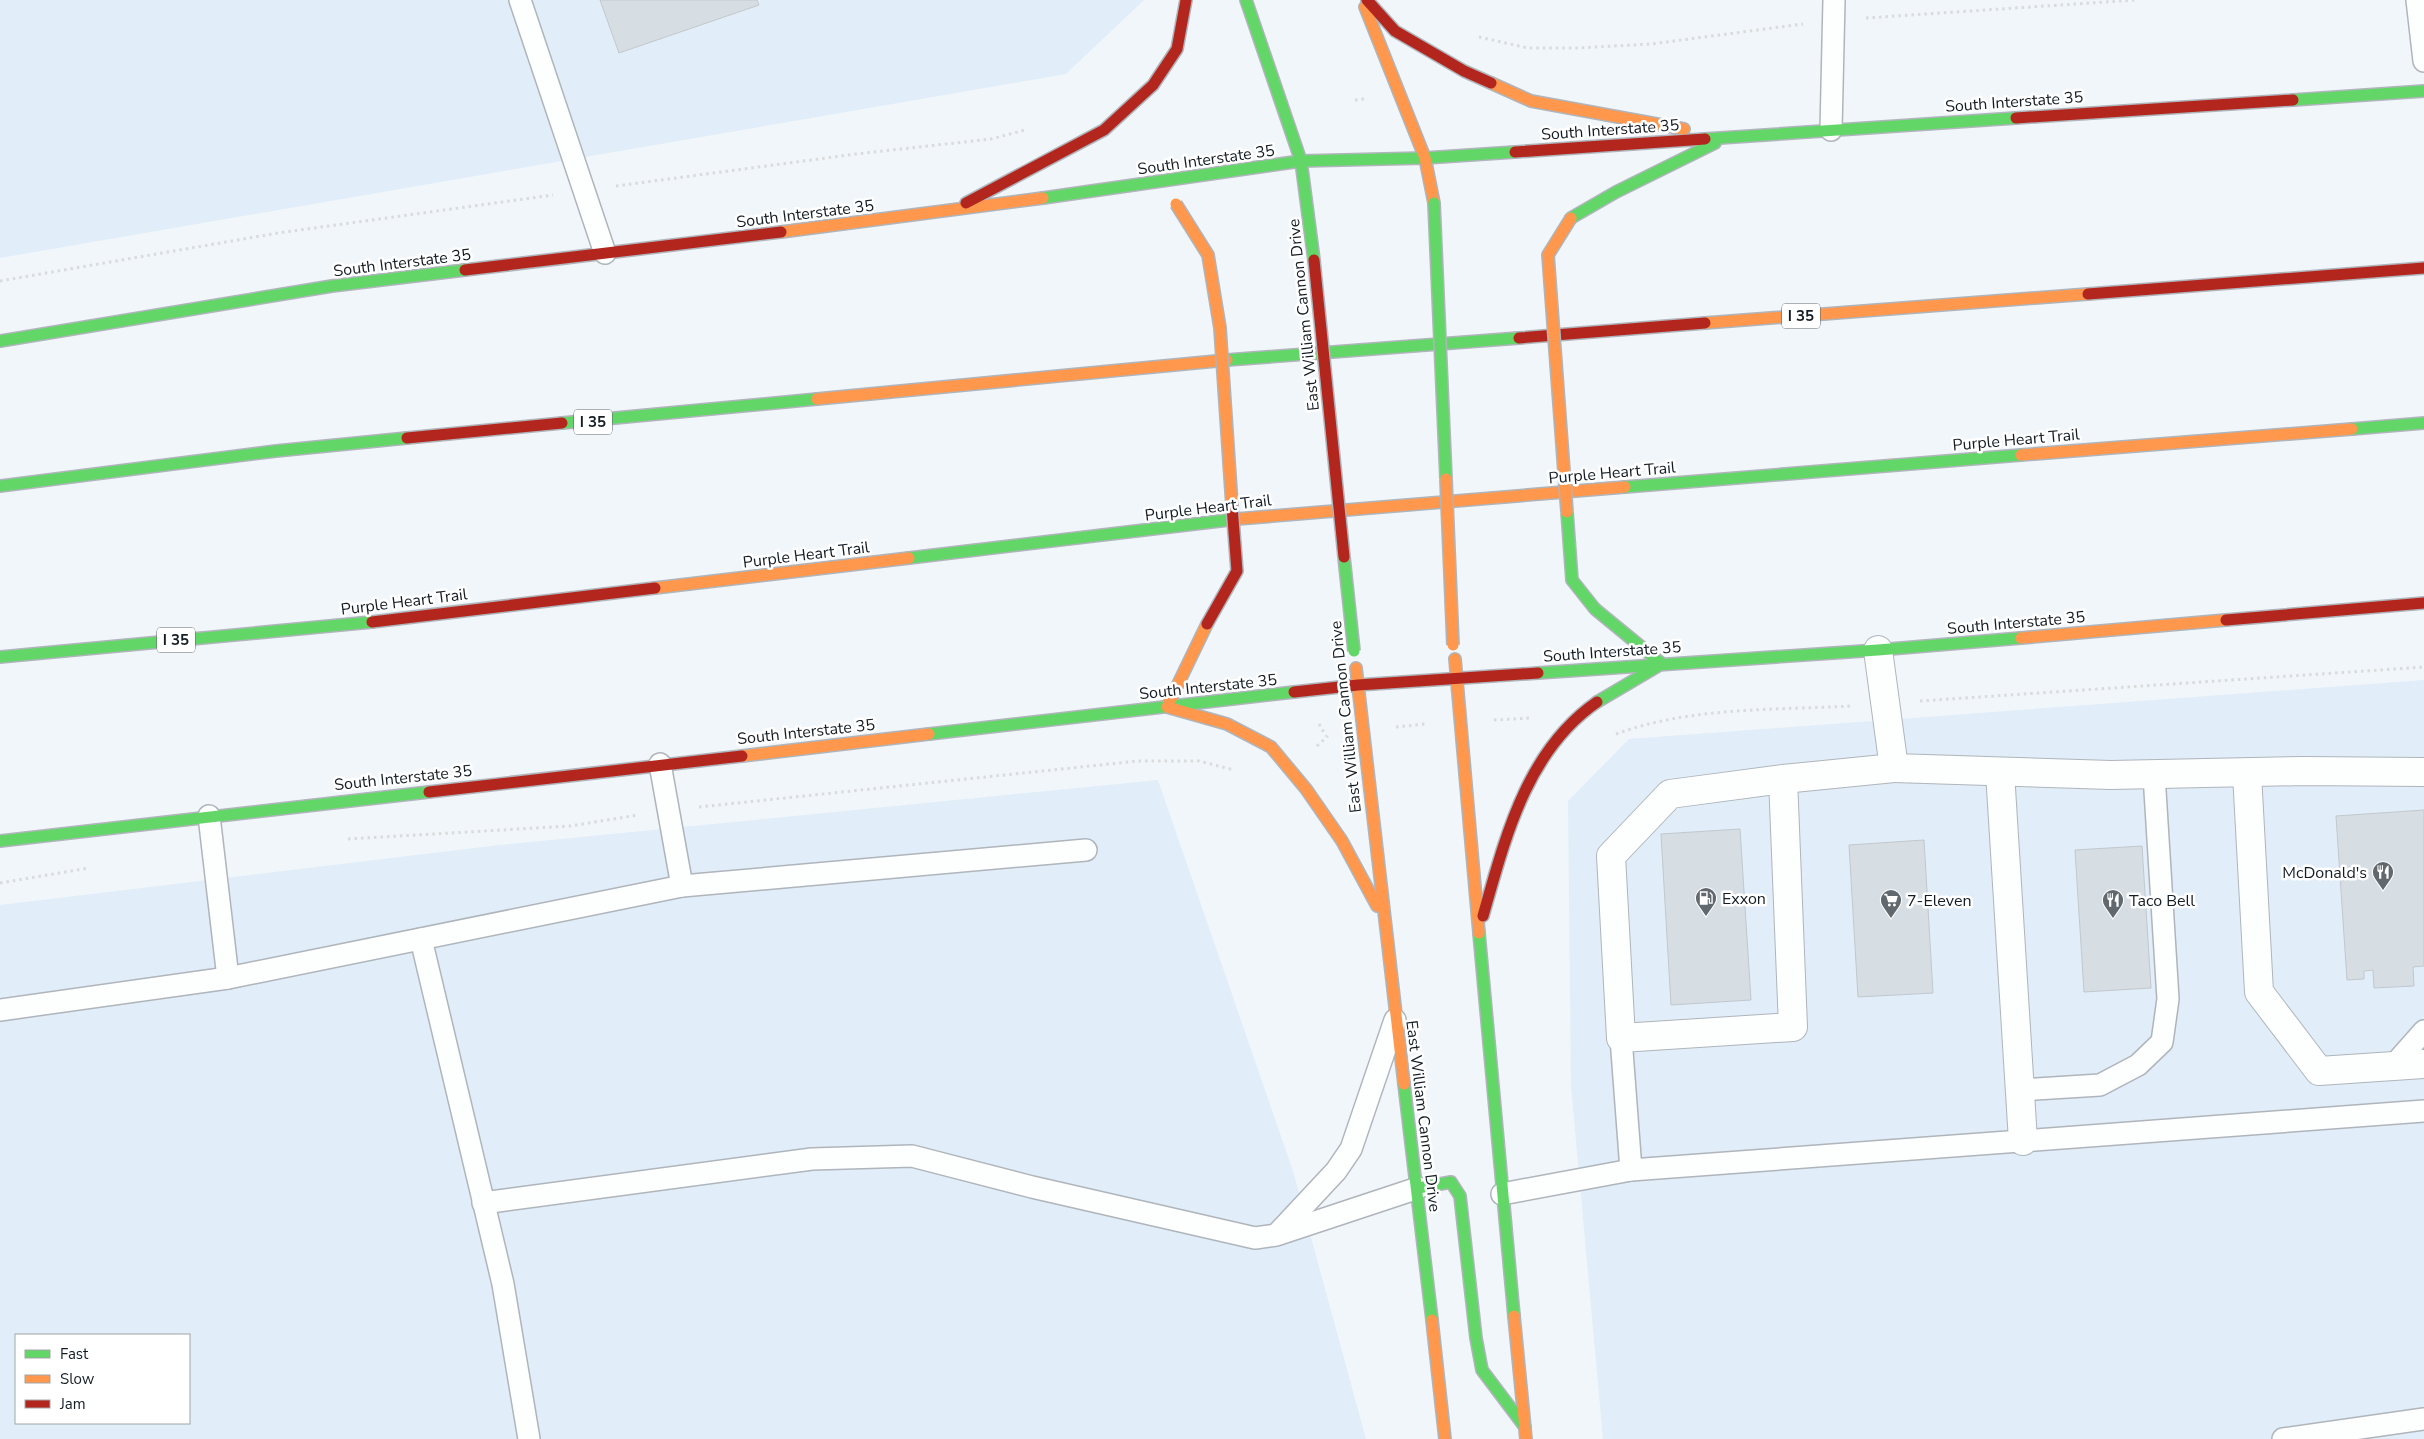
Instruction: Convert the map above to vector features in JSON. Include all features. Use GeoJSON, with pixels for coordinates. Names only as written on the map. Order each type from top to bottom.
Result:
{"type":"FeatureCollection","features":[{"type":"Feature","properties":{"kind":"main road"},"geometry":{"type":"LineString","coordinates":[[948,212],[1104,130],[1153,85],[1177,49],[1186,0]]}},
{"type":"Feature","properties":{"kind":"main road","name":"East William Cannon Drive"},"geometry":{"type":"LineString","coordinates":[[1246,0],[1301,162],[1308,211],[1354,651],[1396,1020],[1418,1188],[1445,1439]]}},
{"type":"Feature","properties":{"kind":"main road"},"geometry":{"type":"LineString","coordinates":[[1362,0],[1425,158],[1434,203],[1453,645],[1526,1439]]}},
{"type":"Feature","properties":{"kind":"main road"},"geometry":{"type":"LineString","coordinates":[[1367,0],[1395,31],[1464,71],[1531,101],[1727,137]]}},
{"type":"Feature","properties":{"kind":"main road","name":"South Interstate 35"},"geometry":{"type":"LineString","coordinates":[[0,341],[332,286],[948,212],[1168,193],[1301,162],[1425,158],[2424,91]]}},
{"type":"Feature","properties":{"kind":"main road"},"geometry":{"type":"LineString","coordinates":[[1479,929],[1513,815],[1549,745],[1589,707],[1662,664],[1594,609],[1572,580],[1548,255],[1570,218],[1616,192],[1727,137]]}},
{"type":"Feature","properties":{"kind":"main road"},"geometry":{"type":"LineString","coordinates":[[1168,193],[1208,255],[1221,338],[1237,571],[1208,624],[1167,707],[1227,724],[1271,747],[1306,789],[1342,841],[1384,918]]}},
{"type":"Feature","properties":{"kind":"main road","name":"I 35"},"geometry":{"type":"LineString","coordinates":[[2,486],[276,451],[1179,364],[2424,268]]}},
{"type":"Feature","properties":{"kind":"main road","name":"Purple Heart Trail"},"geometry":{"type":"LineString","coordinates":[[0,657],[352,624],[1280,514],[2424,423]]}},
{"type":"Feature","properties":{"kind":"main road","name":"South Interstate 35"},"geometry":{"type":"LineString","coordinates":[[0,841],[1358,685],[1878,650],[2424,603]]}},
{"type":"Feature","properties":{"kind":"main road"},"geometry":{"type":"LineString","coordinates":[[1418,1188],[1451,1182],[1460,1196],[1476,1338],[1482,1370],[1525,1427]]}},
{"type":"Feature","properties":{"kind":"street"},"geometry":{"type":"LineString","coordinates":[[1878,650],[1894,768]]}},
{"type":"Feature","properties":{"kind":"street"},"geometry":{"type":"LineString","coordinates":[[1783,779],[1793,1027],[1621,1038],[1611,856],[1670,794],[1783,779],[1894,768],[2154,775],[2304,771],[2424,772]]}},
{"type":"Feature","properties":{"kind":"street"},"geometry":{"type":"LineString","coordinates":[[2000,772],[2023,1141]]}},
{"type":"Feature","properties":{"kind":"street"},"geometry":{"type":"LineString","coordinates":[[2247,774],[2259,992],[2319,1071],[2424,1064]]}},
{"type":"Feature","properties":{"kind":"lane"},"geometry":{"type":"LineString","coordinates":[[520,0],[605,253]]}},
{"type":"Feature","properties":{"kind":"lane"},"geometry":{"type":"LineString","coordinates":[[1831,130],[1834,0]]}},
{"type":"Feature","properties":{"kind":"lane"},"geometry":{"type":"LineString","coordinates":[[2417,0],[2424,61]]}},
{"type":"Feature","properties":{"kind":"lane"},"geometry":{"type":"LineString","coordinates":[[660,764],[682,886]]}},
{"type":"Feature","properties":{"kind":"lane"},"geometry":{"type":"LineString","coordinates":[[2020,1090],[2100,1085],[2138,1065],[2162,1042],[2168,999],[2154,775]]}},
{"type":"Feature","properties":{"kind":"lane"},"geometry":{"type":"LineString","coordinates":[[209,816],[228,978]]}},
{"type":"Feature","properties":{"kind":"lane"},"geometry":{"type":"LineString","coordinates":[[0,1010],[228,978],[682,886],[1086,850]]}},
{"type":"Feature","properties":{"kind":"lane"},"geometry":{"type":"LineString","coordinates":[[421,939],[502,1284],[529,1439]]}},
{"type":"Feature","properties":{"kind":"lane"},"geometry":{"type":"LineString","coordinates":[[1276,1235],[1336,1171],[1351,1149],[1396,1020]]}},
{"type":"Feature","properties":{"kind":"lane"},"geometry":{"type":"LineString","coordinates":[[2393,1066],[2424,1031]]}},
{"type":"Feature","properties":{"kind":"lane"},"geometry":{"type":"LineString","coordinates":[[1621,1038],[1631,1170]]}},
{"type":"Feature","properties":{"kind":"lane"},"geometry":{"type":"LineString","coordinates":[[1502,1194],[1631,1170],[2424,1110]]}},
{"type":"Feature","properties":{"kind":"lane"},"geometry":{"type":"LineString","coordinates":[[483,1202],[812,1159],[912,1156],[1032,1187],[1255,1238],[1276,1235],[1418,1188]]}},
{"type":"Feature","properties":{"kind":"lane"},"geometry":{"type":"LineString","coordinates":[[2283,1439],[2424,1419]]}},
{"type":"Feature","properties":{"kind":"path"},"geometry":{"type":"LineString","coordinates":[[1614,734],[1644,724],[1693,716],[2424,668]]}},
{"type":"Feature","properties":{"kind":"path"},"geometry":{"type":"LineString","coordinates":[[1318,721],[1326,736]]}},
{"type":"Feature","properties":{"kind":"path"},"geometry":{"type":"LineString","coordinates":[[1395,727],[1422,725]]}},
{"type":"Feature","properties":{"kind":"path"},"geometry":{"type":"LineString","coordinates":[[1313,750],[1326,736],[1333,735]]}},
{"type":"Feature","properties":{"kind":"shaded area"},"geometry":{"type":"Polygon","coordinates":[[[0,0],[1144,0],[1066,74],[0,258],[0,0]]]}},
{"type":"Feature","properties":{"kind":"shaded area"},"geometry":{"type":"Polygon","coordinates":[[[2424,680],[2424,1439],[1603,1439],[1571,1086],[1568,801],[1629,739],[2424,680]]]}},
{"type":"Feature","properties":{"kind":"shaded area"},"geometry":{"type":"Polygon","coordinates":[[[1158,780],[1293,1171],[1366,1439],[0,1439],[0,905],[491,846],[1158,780]]]}},
{"type":"Feature","properties":{"kind":"building"},"geometry":{"type":"Polygon","coordinates":[[[600,0],[757,0],[759,5],[619,53],[600,0]]]}},
{"type":"Feature","properties":{"kind":"building","name":"McDonald's"},"geometry":{"type":"Polygon","coordinates":[[[2424,810],[2424,966],[2413,967],[2414,986],[2374,988],[2373,970],[2364,971],[2364,979],[2347,980],[2336,816],[2424,810]]]}},
{"type":"Feature","properties":{"kind":"building","name":"Exxon"},"geometry":{"type":"Polygon","coordinates":[[[1740,829],[1751,1000],[1671,1005],[1661,834],[1740,829]]]}},
{"type":"Feature","properties":{"kind":"building","name":"7-Eleven"},"geometry":{"type":"Polygon","coordinates":[[[1924,840],[1933,993],[1858,997],[1849,845],[1924,840]]]}},
{"type":"Feature","properties":{"kind":"building","name":"Taco Bell"},"geometry":{"type":"Polygon","coordinates":[[[2142,846],[2151,988],[2084,992],[2075,850],[2142,846]]]}},
{"type":"Feature","properties":{"kind":"traffic: fast"},"geometry":{"type":"LineString","coordinates":[[1246,0],[1301,161],[1314,260]]}},
{"type":"Feature","properties":{"kind":"traffic: fast"},"geometry":{"type":"LineString","coordinates":[[2293,100],[2424,91]]}},
{"type":"Feature","properties":{"kind":"traffic: fast"},"geometry":{"type":"LineString","coordinates":[[1705,139],[2016,118]]}},
{"type":"Feature","properties":{"kind":"traffic: fast"},"geometry":{"type":"LineString","coordinates":[[1571,218],[1616,192],[1715,143]]}},
{"type":"Feature","properties":{"kind":"traffic: fast"},"geometry":{"type":"LineString","coordinates":[[1043,198],[1301,161],[1425,158],[1515,152]]}},
{"type":"Feature","properties":{"kind":"traffic: fast"},"geometry":{"type":"LineString","coordinates":[[1434,203],[1446,479]]}},
{"type":"Feature","properties":{"kind":"traffic: fast"},"geometry":{"type":"LineString","coordinates":[[0,341],[332,286],[465,270]]}},
{"type":"Feature","properties":{"kind":"traffic: fast"},"geometry":{"type":"LineString","coordinates":[[1227,360],[1519,338]]}},
{"type":"Feature","properties":{"kind":"traffic: fast"},"geometry":{"type":"LineString","coordinates":[[562,423],[817,399]]}},
{"type":"Feature","properties":{"kind":"traffic: fast"},"geometry":{"type":"LineString","coordinates":[[2352,429],[2424,423]]}},
{"type":"Feature","properties":{"kind":"traffic: fast"},"geometry":{"type":"LineString","coordinates":[[0,486],[276,451],[407,438]]}},
{"type":"Feature","properties":{"kind":"traffic: fast"},"geometry":{"type":"LineString","coordinates":[[1625,487],[2021,455]]}},
{"type":"Feature","properties":{"kind":"traffic: fast"},"geometry":{"type":"LineString","coordinates":[[1567,512],[1572,580],[1595,609]]}},
{"type":"Feature","properties":{"kind":"traffic: fast"},"geometry":{"type":"LineString","coordinates":[[909,558],[1237,519]]}},
{"type":"Feature","properties":{"kind":"traffic: fast"},"geometry":{"type":"LineString","coordinates":[[1344,557],[1354,651]]}},
{"type":"Feature","properties":{"kind":"traffic: fast"},"geometry":{"type":"LineString","coordinates":[[1595,609],[1662,664]]}},
{"type":"Feature","properties":{"kind":"traffic: fast"},"geometry":{"type":"LineString","coordinates":[[0,657],[372,622]]}},
{"type":"Feature","properties":{"kind":"traffic: fast"},"geometry":{"type":"LineString","coordinates":[[1538,673],[1878,650],[2021,638]]}},
{"type":"Feature","properties":{"kind":"traffic: fast"},"geometry":{"type":"LineString","coordinates":[[1597,702],[1658,666]]}},
{"type":"Feature","properties":{"kind":"traffic: fast"},"geometry":{"type":"LineString","coordinates":[[929,734],[1294,692]]}},
{"type":"Feature","properties":{"kind":"traffic: fast"},"geometry":{"type":"LineString","coordinates":[[0,841],[429,792]]}},
{"type":"Feature","properties":{"kind":"traffic: fast"},"geometry":{"type":"LineString","coordinates":[[1479,933],[1514,1316]]}},
{"type":"Feature","properties":{"kind":"traffic: fast"},"geometry":{"type":"LineString","coordinates":[[1404,1084],[1432,1320]]}},
{"type":"Feature","properties":{"kind":"traffic: fast"},"geometry":{"type":"LineString","coordinates":[[1418,1188],[1451,1182],[1460,1196],[1476,1338],[1482,1370],[1525,1427]]}},
{"type":"Feature","properties":{"kind":"traffic: slow"},"geometry":{"type":"LineString","coordinates":[[1365,7],[1425,158],[1434,203]]}},
{"type":"Feature","properties":{"kind":"traffic: slow"},"geometry":{"type":"LineString","coordinates":[[1491,83],[1531,101],[1684,129]]}},
{"type":"Feature","properties":{"kind":"traffic: slow"},"geometry":{"type":"LineString","coordinates":[[781,232],[1043,198]]}},
{"type":"Feature","properties":{"kind":"traffic: slow"},"geometry":{"type":"LineString","coordinates":[[1176,204],[1208,255],[1220,328],[1232,506]]}},
{"type":"Feature","properties":{"kind":"traffic: slow"},"geometry":{"type":"LineString","coordinates":[[1567,512],[1548,255],[1571,218]]}},
{"type":"Feature","properties":{"kind":"traffic: slow"},"geometry":{"type":"LineString","coordinates":[[1705,323],[2088,294]]}},
{"type":"Feature","properties":{"kind":"traffic: slow"},"geometry":{"type":"LineString","coordinates":[[817,399],[1227,360]]}},
{"type":"Feature","properties":{"kind":"traffic: slow"},"geometry":{"type":"LineString","coordinates":[[2021,455],[2352,429]]}},
{"type":"Feature","properties":{"kind":"traffic: slow"},"geometry":{"type":"LineString","coordinates":[[1446,479],[1453,645]]}},
{"type":"Feature","properties":{"kind":"traffic: slow"},"geometry":{"type":"LineString","coordinates":[[1237,519],[1625,487]]}},
{"type":"Feature","properties":{"kind":"traffic: slow"},"geometry":{"type":"LineString","coordinates":[[655,588],[909,558]]}},
{"type":"Feature","properties":{"kind":"traffic: slow"},"geometry":{"type":"LineString","coordinates":[[2021,638],[2226,620]]}},
{"type":"Feature","properties":{"kind":"traffic: slow"},"geometry":{"type":"LineString","coordinates":[[1207,624],[1167,707],[1227,724],[1271,747],[1306,789],[1342,841],[1377,906]]}},
{"type":"Feature","properties":{"kind":"traffic: slow"},"geometry":{"type":"LineString","coordinates":[[1455,659],[1479,933]]}},
{"type":"Feature","properties":{"kind":"traffic: slow"},"geometry":{"type":"LineString","coordinates":[[1356,668],[1404,1084]]}},
{"type":"Feature","properties":{"kind":"traffic: slow"},"geometry":{"type":"LineString","coordinates":[[742,756],[929,734]]}},
{"type":"Feature","properties":{"kind":"traffic: slow"},"geometry":{"type":"LineString","coordinates":[[1514,1316],[1526,1439]]}},
{"type":"Feature","properties":{"kind":"traffic: slow"},"geometry":{"type":"LineString","coordinates":[[1432,1320],[1445,1439]]}},
{"type":"Feature","properties":{"kind":"traffic: jam"},"geometry":{"type":"LineString","coordinates":[[966,203],[1104,130],[1153,85],[1177,49],[1186,0]]}},
{"type":"Feature","properties":{"kind":"traffic: jam"},"geometry":{"type":"LineString","coordinates":[[1367,0],[1395,31],[1464,71],[1491,83]]}},
{"type":"Feature","properties":{"kind":"traffic: jam"},"geometry":{"type":"LineString","coordinates":[[2016,118],[2293,100]]}},
{"type":"Feature","properties":{"kind":"traffic: jam"},"geometry":{"type":"LineString","coordinates":[[1515,152],[1705,139]]}},
{"type":"Feature","properties":{"kind":"traffic: jam"},"geometry":{"type":"LineString","coordinates":[[465,270],[781,232]]}},
{"type":"Feature","properties":{"kind":"traffic: jam"},"geometry":{"type":"LineString","coordinates":[[1314,260],[1344,557]]}},
{"type":"Feature","properties":{"kind":"traffic: jam"},"geometry":{"type":"LineString","coordinates":[[2088,294],[2424,268]]}},
{"type":"Feature","properties":{"kind":"traffic: jam"},"geometry":{"type":"LineString","coordinates":[[1519,338],[1705,323]]}},
{"type":"Feature","properties":{"kind":"traffic: jam"},"geometry":{"type":"LineString","coordinates":[[407,438],[562,423]]}},
{"type":"Feature","properties":{"kind":"traffic: jam"},"geometry":{"type":"LineString","coordinates":[[1207,624],[1237,571],[1232,506]]}},
{"type":"Feature","properties":{"kind":"traffic: jam"},"geometry":{"type":"LineString","coordinates":[[372,622],[655,588]]}},
{"type":"Feature","properties":{"kind":"traffic: jam"},"geometry":{"type":"LineString","coordinates":[[2226,620],[2424,603]]}},
{"type":"Feature","properties":{"kind":"traffic: jam"},"geometry":{"type":"LineString","coordinates":[[1294,692],[1358,685],[1538,673]]}},
{"type":"Feature","properties":{"kind":"traffic: jam"},"geometry":{"type":"LineString","coordinates":[[1483,916],[1510,827],[1536,771],[1552,745],[1573,722],[1597,702]]}},
{"type":"Feature","properties":{"kind":"traffic: jam"},"geometry":{"type":"LineString","coordinates":[[429,792],[742,756]]}},
{"type":"Feature","properties":{"kind":"place","name":"McDonald's"},"geometry":{"type":"Point","coordinates":[2383,891]}},
{"type":"Feature","properties":{"kind":"place","name":"Exxon"},"geometry":{"type":"Point","coordinates":[1706,917]}},
{"type":"Feature","properties":{"kind":"place","name":"7-Eleven"},"geometry":{"type":"Point","coordinates":[1891,919]}},
{"type":"Feature","properties":{"kind":"place","name":"Taco Bell"},"geometry":{"type":"Point","coordinates":[2113,919]}}]}
